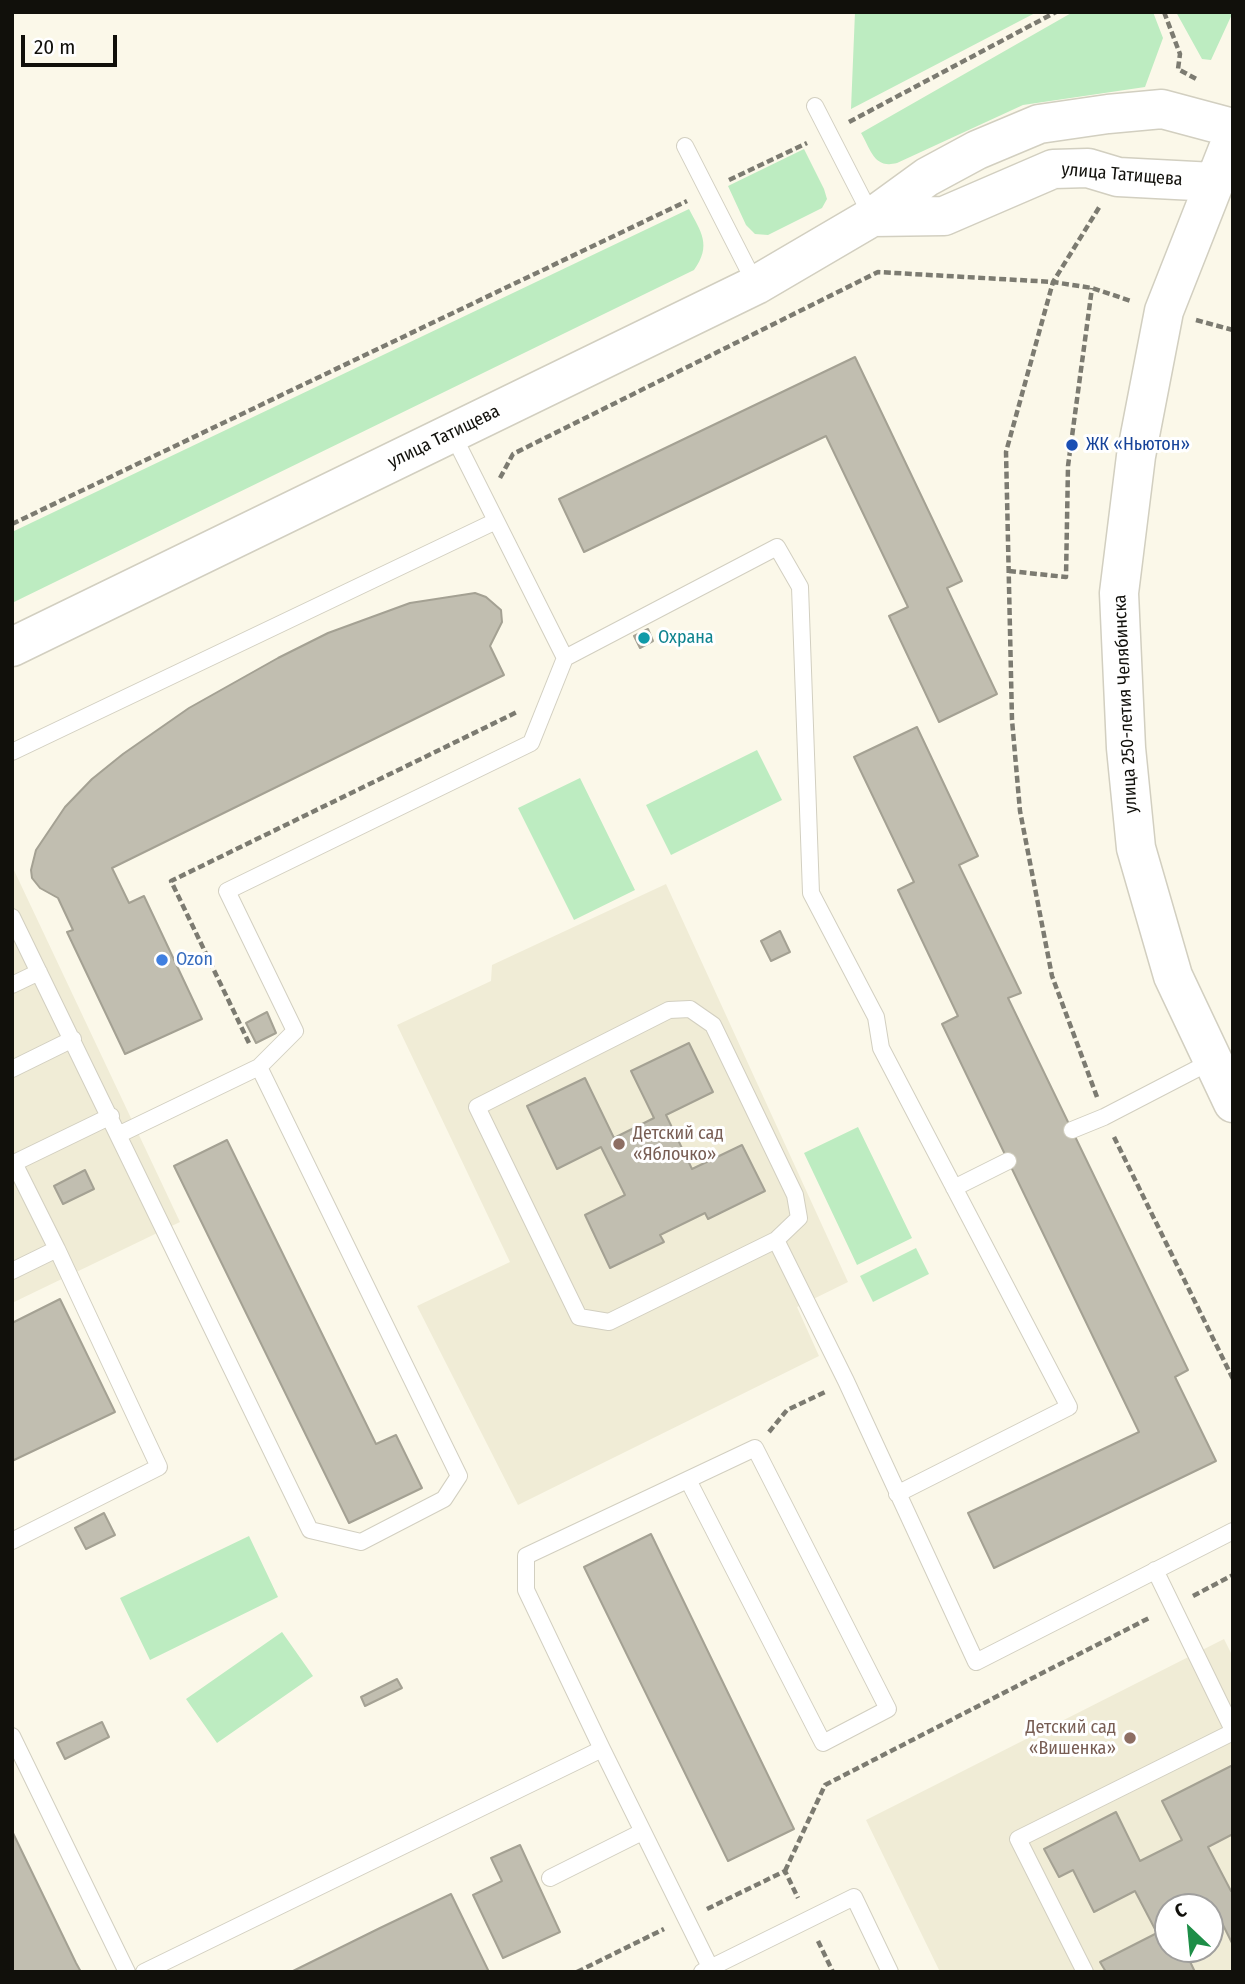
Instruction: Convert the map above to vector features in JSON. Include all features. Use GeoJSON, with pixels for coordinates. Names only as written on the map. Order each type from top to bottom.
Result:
{"type":"FeatureCollection","features":[{"type":"Feature","properties":{"kind":"street","name":"улица Татищева"},"geometry":{"type":"LineString","coordinates":[[12,647],[756,285],[872,217],[927,177],[978,150],[1039,124],[1162,109],[1233,128]]}},
{"type":"Feature","properties":{"kind":"street","name":"улица 250-летия Челябинска"},"geometry":{"type":"LineString","coordinates":[[1233,136],[1164,311],[1136,456],[1119,593],[1126,748],[1136,848],[1172,976],[1233,1103]]}},
{"type":"Feature","properties":{"kind":"street","name":"улица Татищева"},"geometry":{"type":"LineString","coordinates":[[872,217],[944,216],[1053,169],[1088,169],[1118,177],[1214,182]]}},
{"type":"Feature","properties":{"kind":"lane"},"geometry":{"type":"LineString","coordinates":[[815,106],[872,217]]}},
{"type":"Feature","properties":{"kind":"lane"},"geometry":{"type":"LineString","coordinates":[[685,146],[756,285]]}},
{"type":"Feature","properties":{"kind":"lane"},"geometry":{"type":"LineString","coordinates":[[452,433],[565,658]]}},
{"type":"Feature","properties":{"kind":"lane"},"geometry":{"type":"LineString","coordinates":[[12,752],[496,521]]}},
{"type":"Feature","properties":{"kind":"lane"},"geometry":{"type":"LineString","coordinates":[[120,1134],[259,1067],[295,1031],[227,891],[531,743],[565,658],[777,547],[800,587],[811,893],[876,1017],[881,1048],[1069,1407],[897,1494]]}},
{"type":"Feature","properties":{"kind":"lane"},"geometry":{"type":"LineString","coordinates":[[12,917],[74,1039],[120,1134],[129,1160],[310,1530],[361,1542],[444,1499],[459,1476],[259,1067]]}},
{"type":"Feature","properties":{"kind":"lane"},"geometry":{"type":"LineString","coordinates":[[12,985],[39,972]]}},
{"type":"Feature","properties":{"kind":"lane"},"geometry":{"type":"LineString","coordinates":[[690,1009],[713,1024],[795,1195],[799,1218],[776,1240],[609,1322],[579,1317],[477,1107],[669,1010],[690,1009]]}},
{"type":"Feature","properties":{"kind":"lane"},"geometry":{"type":"LineString","coordinates":[[12,1069],[74,1039]]}},
{"type":"Feature","properties":{"kind":"lane"},"geometry":{"type":"LineString","coordinates":[[1072,1130],[1104,1117],[1212,1061]]}},
{"type":"Feature","properties":{"kind":"lane"},"geometry":{"type":"LineString","coordinates":[[12,1541],[159,1467],[57,1249],[13,1163],[111,1116]]}},
{"type":"Feature","properties":{"kind":"lane"},"geometry":{"type":"LineString","coordinates":[[954,1188],[1008,1161]]}},
{"type":"Feature","properties":{"kind":"lane"},"geometry":{"type":"LineString","coordinates":[[776,1240],[846,1381],[976,1662],[1233,1531]]}},
{"type":"Feature","properties":{"kind":"lane"},"geometry":{"type":"LineString","coordinates":[[12,1271],[57,1249]]}},
{"type":"Feature","properties":{"kind":"lane"},"geometry":{"type":"LineString","coordinates":[[688,1480],[822,1743],[888,1709],[755,1448],[526,1556],[526,1590],[686,1919],[706,1970],[854,1897],[890,1972]]}},
{"type":"Feature","properties":{"kind":"lane"},"geometry":{"type":"LineString","coordinates":[[1085,1972],[1018,1839],[1233,1731],[1155,1570]]}},
{"type":"Feature","properties":{"kind":"lane"},"geometry":{"type":"LineString","coordinates":[[12,1736],[127,1972]]}},
{"type":"Feature","properties":{"kind":"lane"},"geometry":{"type":"LineString","coordinates":[[144,1972],[601,1749]]}},
{"type":"Feature","properties":{"kind":"lane"},"geometry":{"type":"LineString","coordinates":[[550,1878],[642,1832]]}},
{"type":"Feature","properties":{"kind":"path"},"geometry":{"type":"LineString","coordinates":[[12,524],[829,132],[1056,12]]}},
{"type":"Feature","properties":{"kind":"path"},"geometry":{"type":"LineString","coordinates":[[1164,12],[1180,54],[1178,69],[1200,81]]}},
{"type":"Feature","properties":{"kind":"path"},"geometry":{"type":"LineString","coordinates":[[1118,177],[1053,282],[1006,452],[1012,720],[1020,811],[1052,976],[1104,1117],[1233,1379]]}},
{"type":"Feature","properties":{"kind":"path"},"geometry":{"type":"LineString","coordinates":[[487,502],[513,454],[878,272],[1053,282]]}},
{"type":"Feature","properties":{"kind":"path"},"geometry":{"type":"LineString","coordinates":[[1009,571],[1066,577],[1068,466],[1092,288]]}},
{"type":"Feature","properties":{"kind":"path"},"geometry":{"type":"LineString","coordinates":[[787,1410],[846,1381]]}},
{"type":"Feature","properties":{"kind":"path"},"geometry":{"type":"LineString","coordinates":[[577,1972],[785,1871],[825,1784],[1233,1575]]}},
{"type":"Feature","properties":{"kind":"path"},"geometry":{"type":"LineString","coordinates":[[785,1871],[833,1972]]}},
{"type":"Feature","properties":{"kind":"shaded area"},"geometry":{"type":"Polygon","coordinates":[[[12,866],[180,1222],[12,1303],[12,866]]]}},
{"type":"Feature","properties":{"kind":"shaded area","name":"Детский сад «Яблочко»"},"geometry":{"type":"Polygon","coordinates":[[[666,884],[848,1282],[797,1307],[819,1356],[518,1505],[417,1306],[510,1262],[397,1025],[491,981],[492,965],[666,884]]]}},
{"type":"Feature","properties":{"kind":"shaded area","name":"Детский сад «Вишенка»"},"geometry":{"type":"Polygon","coordinates":[[[1224,1639],[1233,1657],[1233,1972],[940,1972],[866,1820],[1224,1639]]]}},
{"type":"Feature","properties":{"kind":"green space"},"geometry":{"type":"Polygon","coordinates":[[[855,12],[1037,12],[851,109],[855,12]]]}},
{"type":"Feature","properties":{"kind":"green space"},"geometry":{"type":"Polygon","coordinates":[[[1073,12],[1153,12],[1163,38],[1145,87],[1023,105],[897,163],[883,163],[874,157],[861,133],[1073,12]]]}},
{"type":"Feature","properties":{"kind":"green space"},"geometry":{"type":"Polygon","coordinates":[[[1176,12],[1233,12],[1211,60],[1202,59],[1176,12]]]}},
{"type":"Feature","properties":{"kind":"green space"},"geometry":{"type":"Polygon","coordinates":[[[804,149],[824,189],[827,199],[822,208],[768,235],[755,234],[746,225],[728,186],[804,149]]]}},
{"type":"Feature","properties":{"kind":"green space"},"geometry":{"type":"Polygon","coordinates":[[[689,209],[703,239],[702,253],[694,270],[12,603],[12,532],[689,209]]]}},
{"type":"Feature","properties":{"kind":"green space"},"geometry":{"type":"Polygon","coordinates":[[[757,750],[782,800],[671,855],[646,805],[757,750]]]}},
{"type":"Feature","properties":{"kind":"green space"},"geometry":{"type":"Polygon","coordinates":[[[580,778],[635,890],[574,920],[518,808],[580,778]]]}},
{"type":"Feature","properties":{"kind":"green space"},"geometry":{"type":"Polygon","coordinates":[[[858,1127],[912,1238],[857,1265],[804,1153],[858,1127]]]}},
{"type":"Feature","properties":{"kind":"green space"},"geometry":{"type":"Polygon","coordinates":[[[916,1248],[929,1274],[873,1302],[860,1276],[916,1248]]]}},
{"type":"Feature","properties":{"kind":"green space"},"geometry":{"type":"Polygon","coordinates":[[[249,1536],[278,1597],[150,1660],[120,1598],[249,1536]]]}},
{"type":"Feature","properties":{"kind":"green space"},"geometry":{"type":"Polygon","coordinates":[[[282,1632],[313,1676],[217,1743],[186,1699],[282,1632]]]}},
{"type":"Feature","properties":{"kind":"building"},"geometry":{"type":"Polygon","coordinates":[[[855,357],[962,581],[947,588],[997,694],[939,722],[889,616],[908,607],[826,436],[584,552],[559,499],[855,357]]]}},
{"type":"Feature","properties":{"kind":"building"},"geometry":{"type":"Polygon","coordinates":[[[475,593],[486,597],[501,610],[502,622],[490,646],[504,675],[112,868],[129,903],[144,896],[202,1019],[125,1054],[67,932],[73,930],[58,898],[40,888],[32,878],[31,870],[36,850],[65,807],[92,779],[123,754],[189,708],[278,658],[328,633],[410,603],[475,593]]]}},
{"type":"Feature","properties":{"kind":"building","name":"Охрана"},"geometry":{"type":"Polygon","coordinates":[[[648,629],[653,641],[640,648],[634,636],[648,629]]]}},
{"type":"Feature","properties":{"kind":"building"},"geometry":{"type":"Polygon","coordinates":[[[917,727],[978,856],[959,865],[1021,993],[1008,998],[1188,1370],[1175,1377],[1216,1461],[994,1568],[968,1513],[1139,1432],[942,1024],[958,1016],[898,890],[914,882],[854,757],[917,727]]]}},
{"type":"Feature","properties":{"kind":"building"},"geometry":{"type":"Polygon","coordinates":[[[780,931],[790,952],[771,961],[761,941],[780,931]]]}},
{"type":"Feature","properties":{"kind":"building"},"geometry":{"type":"Polygon","coordinates":[[[267,1012],[276,1033],[256,1043],[246,1023],[267,1012]]]}},
{"type":"Feature","properties":{"kind":"building"},"geometry":{"type":"Polygon","coordinates":[[[689,1043],[713,1092],[666,1115],[692,1169],[742,1145],[765,1191],[708,1219],[705,1213],[660,1235],[664,1242],[610,1268],[585,1215],[625,1195],[601,1147],[557,1169],[527,1106],[585,1078],[614,1138],[654,1118],[631,1071],[689,1043]]]}},
{"type":"Feature","properties":{"kind":"building"},"geometry":{"type":"Polygon","coordinates":[[[227,1140],[376,1444],[396,1435],[422,1488],[349,1523],[174,1166],[227,1140]]]}},
{"type":"Feature","properties":{"kind":"building"},"geometry":{"type":"Polygon","coordinates":[[[85,1170],[94,1189],[63,1204],[54,1186],[85,1170]]]}},
{"type":"Feature","properties":{"kind":"building"},"geometry":{"type":"Polygon","coordinates":[[[60,1299],[115,1412],[12,1461],[12,1323],[60,1299]]]}},
{"type":"Feature","properties":{"kind":"building"},"geometry":{"type":"Polygon","coordinates":[[[104,1513],[115,1535],[86,1549],[75,1528],[104,1513]]]}},
{"type":"Feature","properties":{"kind":"building"},"geometry":{"type":"Polygon","coordinates":[[[651,1534],[794,1829],[728,1861],[584,1567],[651,1534]]]}},
{"type":"Feature","properties":{"kind":"building"},"geometry":{"type":"Polygon","coordinates":[[[397,1679],[402,1688],[365,1706],[361,1697],[397,1679]]]}},
{"type":"Feature","properties":{"kind":"building"},"geometry":{"type":"Polygon","coordinates":[[[102,1722],[109,1737],[65,1759],[57,1743],[102,1722]]]}},
{"type":"Feature","properties":{"kind":"building"},"geometry":{"type":"Polygon","coordinates":[[[1233,1765],[1233,1834],[1208,1847],[1231,1891],[1233,1890],[1233,1945],[1224,1927],[1224,1893],[1154,1893],[1154,1927],[1135,1891],[1094,1912],[1073,1870],[1059,1877],[1044,1849],[1116,1812],[1140,1861],[1182,1840],[1162,1801],[1233,1765]]]}},
{"type":"Feature","properties":{"kind":"building"},"geometry":{"type":"Polygon","coordinates":[[[12,1831],[76,1963],[81,1972],[12,1972],[12,1831]]]}},
{"type":"Feature","properties":{"kind":"building"},"geometry":{"type":"Polygon","coordinates":[[[520,1845],[560,1932],[503,1958],[473,1895],[502,1881],[491,1858],[520,1845]]]}},
{"type":"Feature","properties":{"kind":"building"},"geometry":{"type":"Polygon","coordinates":[[[451,1894],[489,1972],[291,1972],[380,1928],[451,1894]]]}},
{"type":"Feature","properties":{"kind":"building"},"geometry":{"type":"Polygon","coordinates":[[[1154,1935],[1154,1963],[1191,1963],[1195,1972],[1106,1972],[1100,1962],[1154,1935]]]}},
{"type":"Feature","properties":{"kind":"place","name":"ЖК «Ньютон»"},"geometry":{"type":"Point","coordinates":[1072,445]}},
{"type":"Feature","properties":{"kind":"place","name":"Охрана"},"geometry":{"type":"Point","coordinates":[644,638]}},
{"type":"Feature","properties":{"kind":"place","name":"Ozon"},"geometry":{"type":"Point","coordinates":[162,960]}},
{"type":"Feature","properties":{"kind":"place","name":"Детский сад «Яблочко»"},"geometry":{"type":"Point","coordinates":[619,1144]}},
{"type":"Feature","properties":{"kind":"place","name":"Детский сад «Вишенка»"},"geometry":{"type":"Point","coordinates":[1130,1738]}}]}
